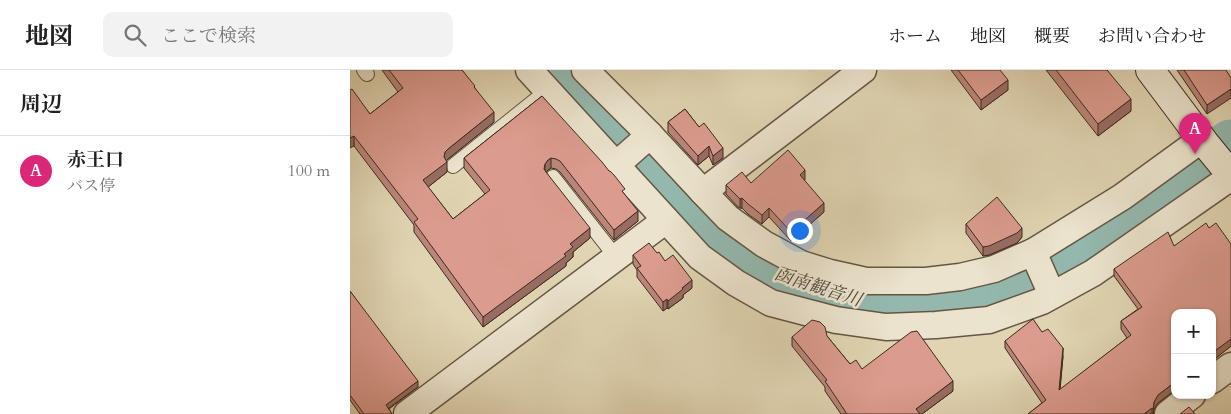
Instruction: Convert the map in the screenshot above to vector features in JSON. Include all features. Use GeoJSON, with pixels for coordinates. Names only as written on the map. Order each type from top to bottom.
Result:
{"type":"FeatureCollection","features":[{"type":"Feature","properties":{"kind":"main road"},"geometry":{"type":"LineString","coordinates":[[1150,70],[1229,173]]}},
{"type":"Feature","properties":{"kind":"street"},"geometry":{"type":"LineString","coordinates":[[529,70],[582,121],[700,257],[736,283],[770,303],[836,320],[886,327],[989,320],[1042,301],[1042,273],[1122,197],[1203,140]]}},
{"type":"Feature","properties":{"kind":"street"},"geometry":{"type":"LineString","coordinates":[[585,70],[608,98],[728,218],[764,244],[800,264],[830,274],[866,281],[926,282],[994,269],[1042,273],[1093,273],[1229,173]]}},
{"type":"Feature","properties":{"kind":"street"},"geometry":{"type":"LineString","coordinates":[[703,192],[859,71]]}},
{"type":"Feature","properties":{"kind":"street"},"geometry":{"type":"LineString","coordinates":[[582,121],[608,98]]}},
{"type":"Feature","properties":{"kind":"street"},"geometry":{"type":"LineString","coordinates":[[619,163],[647,138]]}},
{"type":"Feature","properties":{"kind":"street"},"geometry":{"type":"LineString","coordinates":[[407,414],[666,220]]}},
{"type":"Feature","properties":{"kind":"street"},"geometry":{"type":"LineString","coordinates":[[1216,377],[1231,366]]}},
{"type":"Feature","properties":{"kind":"street"},"geometry":{"type":"LineString","coordinates":[[1168,414],[1187,399]]}},
{"type":"Feature","properties":{"kind":"lane"},"geometry":{"type":"LineString","coordinates":[[453,166],[548,90]]}},
{"type":"Feature","properties":{"kind":"lane"},"geometry":{"type":"LineString","coordinates":[[553,177],[616,257]]}},
{"type":"Feature","properties":{"kind":"building"},"geometry":{"type":"Polygon","coordinates":[[[389,70],[462,70],[494,112],[448,149],[444,157],[447,162],[423,180],[453,219],[490,190],[464,158],[542,96],[614,175],[625,189],[622,191],[638,211],[614,230],[560,161],[551,158],[548,160],[544,169],[590,228],[570,244],[573,247],[564,254],[566,256],[483,317],[414,222],[418,219],[354,136],[350,138],[350,90],[352,89],[370,114],[403,88],[389,70]]]}},
{"type":"Feature","properties":{"kind":"building"},"geometry":{"type":"Polygon","coordinates":[[[958,70],[1000,70],[1008,80],[981,100],[958,70]]]}},
{"type":"Feature","properties":{"kind":"building"},"geometry":{"type":"Polygon","coordinates":[[[1056,70],[1107,70],[1131,99],[1098,124],[1056,70]]]}},
{"type":"Feature","properties":{"kind":"building"},"geometry":{"type":"Polygon","coordinates":[[[1184,70],[1226,70],[1231,78],[1231,89],[1207,105],[1184,70]]]}},
{"type":"Feature","properties":{"kind":"building"},"geometry":{"type":"Polygon","coordinates":[[[685,109],[699,127],[704,123],[723,148],[713,156],[709,146],[698,156],[668,122],[685,109]]]}},
{"type":"Feature","properties":{"kind":"building"},"geometry":{"type":"Polygon","coordinates":[[[788,150],[805,170],[800,175],[824,203],[791,232],[769,208],[762,215],[742,198],[740,199],[726,185],[742,172],[751,183],[788,150]]]}},
{"type":"Feature","properties":{"kind":"building"},"geometry":{"type":"Polygon","coordinates":[[[997,197],[1022,228],[1017,233],[983,247],[966,224],[997,197]]]}},
{"type":"Feature","properties":{"kind":"building"},"geometry":{"type":"Polygon","coordinates":[[[1206,223],[1209,228],[1216,223],[1231,244],[1231,339],[1216,350],[1216,309],[1171,309],[1171,385],[1158,395],[1153,409],[1144,414],[1028,414],[1046,400],[1005,341],[1033,319],[1042,332],[1048,329],[1063,348],[1059,390],[1131,335],[1121,321],[1142,307],[1114,269],[1168,232],[1174,246],[1206,223]]]}},
{"type":"Feature","properties":{"kind":"building"},"geometry":{"type":"Polygon","coordinates":[[[649,243],[665,261],[673,255],[692,280],[668,301],[667,299],[663,302],[637,268],[641,266],[633,255],[649,243]]]}},
{"type":"Feature","properties":{"kind":"building"},"geometry":{"type":"Polygon","coordinates":[[[350,291],[418,381],[386,405],[392,414],[364,414],[350,395],[350,291]]]}},
{"type":"Feature","properties":{"kind":"building"},"geometry":{"type":"Polygon","coordinates":[[[812,320],[820,322],[825,327],[827,336],[850,364],[856,360],[862,369],[911,332],[917,331],[953,381],[916,409],[920,414],[847,414],[825,381],[827,380],[792,337],[812,320]]]}},
{"type":"Feature","properties":{"kind":"building"},"geometry":{"type":"Polygon","coordinates":[[[1189,407],[1195,414],[1180,414],[1189,407]]]}},
{"type":"Feature","properties":{"kind":"waterway","name":"函南観音川"},"geometry":{"type":"LineString","coordinates":[[564,70],[705,224],[771,274],[858,303],[918,305],[965,296],[991,289],[1065,261],[1231,144]]}},
{"type":"Feature","properties":{"kind":"place","name":"赤王口"},"geometry":{"type":"Point","coordinates":[1195,154]}}]}
